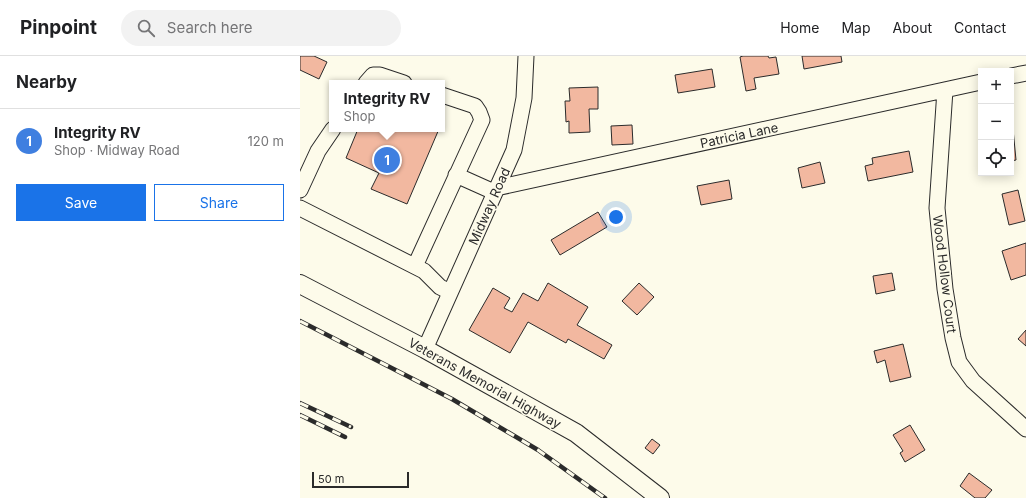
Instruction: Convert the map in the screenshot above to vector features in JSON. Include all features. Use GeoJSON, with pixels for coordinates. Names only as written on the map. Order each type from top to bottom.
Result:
{"type":"FeatureCollection","features":[{"type":"Feature","properties":{"kind":"main road","name":"Veterans Memorial Highway"},"geometry":{"type":"LineString","coordinates":[[300,284],[425,349],[576,434],[660,498]]}},
{"type":"Feature","properties":{"kind":"street","name":"Midway Road"},"geometry":{"type":"LineString","coordinates":[[425,349],[514,150],[524,98],[526,56]]}},
{"type":"Feature","properties":{"kind":"street"},"geometry":{"type":"LineString","coordinates":[[1014,75],[1026,73]]}},
{"type":"Feature","properties":{"kind":"street"},"geometry":{"type":"LineString","coordinates":[[369,80],[373,75],[380,75],[395,80]]}},
{"type":"Feature","properties":{"kind":"street","name":"Patricia Lane"},"geometry":{"type":"LineString","coordinates":[[495,190],[978,83]]}},
{"type":"Feature","properties":{"kind":"street","name":"Wood Hollow Court"},"geometry":{"type":"LineString","coordinates":[[945,90],[937,208],[945,289],[953,338],[959,362],[973,382],[1026,429]]}},
{"type":"Feature","properties":{"kind":"street"},"geometry":{"type":"LineString","coordinates":[[415,266],[482,120],[475,106],[445,97]]}},
{"type":"Feature","properties":{"kind":"street"},"geometry":{"type":"LineString","coordinates":[[300,190],[318,151],[331,132]]}},
{"type":"Feature","properties":{"kind":"street"},"geometry":{"type":"LineString","coordinates":[[456,176],[495,190]]}},
{"type":"Feature","properties":{"kind":"street"},"geometry":{"type":"LineString","coordinates":[[300,208],[424,271],[440,287],[450,292]]}},
{"type":"Feature","properties":{"kind":"building"},"geometry":{"type":"Polygon","coordinates":[[[300,56],[314,56],[327,62],[319,79],[300,70],[300,56]]]}},
{"type":"Feature","properties":{"kind":"building"},"geometry":{"type":"Polygon","coordinates":[[[768,56],[769,58],[776,57],[779,74],[754,78],[756,89],[746,91],[740,57],[768,56]]]}},
{"type":"Feature","properties":{"kind":"building"},"geometry":{"type":"Polygon","coordinates":[[[802,56],[841,56],[842,62],[804,69],[802,56]]]}},
{"type":"Feature","properties":{"kind":"building"},"geometry":{"type":"Polygon","coordinates":[[[712,69],[715,87],[678,93],[675,75],[712,69]]]}},
{"type":"Feature","properties":{"kind":"building"},"geometry":{"type":"Polygon","coordinates":[[[598,87],[598,109],[589,109],[590,132],[569,133],[569,121],[566,122],[565,101],[570,101],[569,88],[598,87]]]}},
{"type":"Feature","properties":{"kind":"building"},"geometry":{"type":"Polygon","coordinates":[[[632,125],[633,144],[612,145],[611,126],[632,125]]]}},
{"type":"Feature","properties":{"kind":"building"},"geometry":{"type":"Polygon","coordinates":[[[357,132],[438,132],[407,204],[371,189],[379,173],[346,158],[357,132]]]}},
{"type":"Feature","properties":{"kind":"building"},"geometry":{"type":"Polygon","coordinates":[[[1014,139],[1016,160],[1014,160],[1014,139]]]}},
{"type":"Feature","properties":{"kind":"building"},"geometry":{"type":"Polygon","coordinates":[[[909,151],[913,172],[868,181],[865,166],[873,164],[872,158],[909,151]]]}},
{"type":"Feature","properties":{"kind":"building"},"geometry":{"type":"Polygon","coordinates":[[[820,162],[825,183],[802,188],[798,168],[820,162]]]}},
{"type":"Feature","properties":{"kind":"building"},"geometry":{"type":"Polygon","coordinates":[[[729,180],[732,199],[701,205],[697,186],[729,180]]]}},
{"type":"Feature","properties":{"kind":"building"},"geometry":{"type":"Polygon","coordinates":[[[1018,190],[1025,221],[1009,225],[1002,194],[1018,190]]]}},
{"type":"Feature","properties":{"kind":"building"},"geometry":{"type":"Polygon","coordinates":[[[598,212],[607,227],[560,255],[551,240],[598,212]]]}},
{"type":"Feature","properties":{"kind":"building"},"geometry":{"type":"Polygon","coordinates":[[[1026,243],[1026,275],[1011,280],[1002,251],[1026,243]]]}},
{"type":"Feature","properties":{"kind":"building"},"geometry":{"type":"Polygon","coordinates":[[[892,273],[895,290],[876,294],[873,276],[892,273]]]}},
{"type":"Feature","properties":{"kind":"building"},"geometry":{"type":"Polygon","coordinates":[[[548,283],[588,307],[577,325],[612,345],[604,359],[568,339],[566,343],[528,322],[510,353],[469,330],[493,288],[510,298],[504,308],[512,312],[523,293],[538,301],[548,283]]]}},
{"type":"Feature","properties":{"kind":"building"},"geometry":{"type":"Polygon","coordinates":[[[639,283],[654,297],[637,315],[622,301],[639,283]]]}},
{"type":"Feature","properties":{"kind":"building"},"geometry":{"type":"Polygon","coordinates":[[[1026,330],[1026,346],[1018,339],[1026,330]]]}},
{"type":"Feature","properties":{"kind":"building"},"geometry":{"type":"Polygon","coordinates":[[[903,344],[911,377],[890,382],[885,360],[877,363],[874,351],[903,344]]]}},
{"type":"Feature","properties":{"kind":"building"},"geometry":{"type":"Polygon","coordinates":[[[910,425],[925,450],[905,462],[900,453],[903,451],[893,435],[910,425]]]}},
{"type":"Feature","properties":{"kind":"building"},"geometry":{"type":"Polygon","coordinates":[[[652,439],[660,445],[653,454],[645,448],[652,439]]]}},
{"type":"Feature","properties":{"kind":"building"},"geometry":{"type":"Polygon","coordinates":[[[969,473],[992,490],[985,498],[975,498],[960,486],[969,473]]]}},
{"type":"Feature","properties":{"kind":"railway"},"geometry":{"type":"LineString","coordinates":[[300,321],[452,399],[538,450],[605,498]]}},
{"type":"Feature","properties":{"kind":"railway"},"geometry":{"type":"LineString","coordinates":[[300,403],[351,427]]}},
{"type":"Feature","properties":{"kind":"railway"},"geometry":{"type":"LineString","coordinates":[[300,415],[345,437]]}},
{"type":"Feature","properties":{"kind":"place","name":"Integrity RV"},"geometry":{"type":"Point","coordinates":[387,160]}}]}
